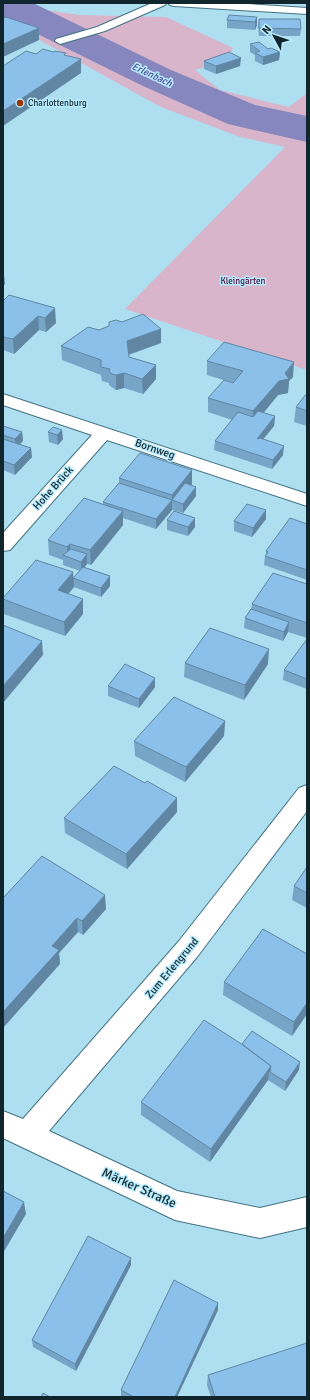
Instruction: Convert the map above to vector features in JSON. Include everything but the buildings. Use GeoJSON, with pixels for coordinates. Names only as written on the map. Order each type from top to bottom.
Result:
{"type":"FeatureCollection","features":[{"type":"Feature","properties":{"kind":"street"},"geometry":{"type":"LineString","coordinates":[[174,3],[307,11]]}},
{"type":"Feature","properties":{"kind":"street","name":"Bornweg"},"geometry":{"type":"LineString","coordinates":[[3,400],[307,500]]}},
{"type":"Feature","properties":{"kind":"street","name":"Hohe Brück"},"geometry":{"type":"LineString","coordinates":[[3,545],[104,432]]}},
{"type":"Feature","properties":{"kind":"street","name":"Zum Erlengrund"},"geometry":{"type":"LineString","coordinates":[[15,1129],[188,949],[307,794]]}},
{"type":"Feature","properties":{"kind":"street","name":"Märker Straße"},"geometry":{"type":"LineString","coordinates":[[15,1129],[175,1205],[260,1223],[307,1212]]}},
{"type":"Feature","properties":{"kind":"lane"},"geometry":{"type":"LineString","coordinates":[[60,41],[101,29],[161,3]]}},
{"type":"Feature","properties":{"kind":"green space","name":"Kleingärten"},"geometry":{"type":"Polygon","coordinates":[[[3,3],[29,3],[37,9],[80,15],[166,17],[233,48],[228,60],[195,70],[220,90],[289,107],[307,93],[307,370],[125,309],[285,147],[240,137],[161,107],[3,20],[3,3]]]}},
{"type":"Feature","properties":{"kind":"waterway","name":"Erlenbach"},"geometry":{"type":"LineString","coordinates":[[4,3],[157,78],[243,115],[307,129]]}},
{"type":"Feature","properties":{"kind":"place","name":"Charlottenburg"},"geometry":{"type":"Point","coordinates":[20,103]}}]}
